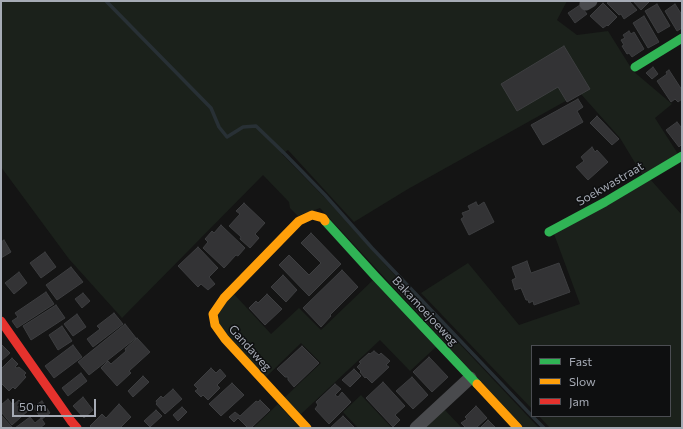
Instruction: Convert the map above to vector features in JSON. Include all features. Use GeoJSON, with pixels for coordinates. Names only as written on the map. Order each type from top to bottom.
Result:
{"type":"FeatureCollection","features":[{"type":"Feature","properties":{"kind":"street"},"geometry":{"type":"LineString","coordinates":[[635,67],[682,38]]}},
{"type":"Feature","properties":{"kind":"street","name":"Soekwastraat"},"geometry":{"type":"LineString","coordinates":[[549,232],[605,202],[682,156]]}},
{"type":"Feature","properties":{"kind":"street","name":"Bakamoejoeweg"},"geometry":{"type":"LineString","coordinates":[[312,215],[324,218],[375,276],[518,428]]}},
{"type":"Feature","properties":{"kind":"street","name":"Gandaweg"},"geometry":{"type":"LineString","coordinates":[[307,428],[225,339],[214,325],[213,314],[224,298],[299,221],[312,215]]}},
{"type":"Feature","properties":{"kind":"street"},"geometry":{"type":"LineString","coordinates":[[1,321],[70,426]]}},
{"type":"Feature","properties":{"kind":"street"},"geometry":{"type":"LineString","coordinates":[[416,428],[470,378]]}},
{"type":"Feature","properties":{"kind":"shaded area"},"geometry":{"type":"Polygon","coordinates":[[[1,1],[567,1],[557,20],[577,35],[608,31],[633,71],[672,104],[655,118],[678,154],[643,176],[620,138],[580,93],[408,189],[354,222],[288,150],[282,154],[328,201],[391,271],[539,428],[524,428],[320,208],[298,216],[290,208],[289,202],[263,175],[122,318],[69,259],[1,167],[1,1]]]}},
{"type":"Feature","properties":{"kind":"shaded area"},"geometry":{"type":"Polygon","coordinates":[[[650,179],[682,215],[682,428],[550,428],[540,417],[671,417],[671,345],[531,345],[531,408],[421,293],[468,263],[519,325],[580,304],[554,234],[650,179]]]}},
{"type":"Feature","properties":{"kind":"shaded area"},"geometry":{"type":"Polygon","coordinates":[[[373,280],[437,346],[410,371],[380,340],[299,416],[284,398],[321,363],[301,343],[265,378],[219,328],[218,313],[233,293],[271,334],[299,308],[321,330],[373,280]]]}},
{"type":"Feature","properties":{"kind":"shaded area"},"geometry":{"type":"Polygon","coordinates":[[[361,395],[392,428],[358,428],[343,412],[361,395]]]}},
{"type":"Feature","properties":{"kind":"shaded area"},"geometry":{"type":"Polygon","coordinates":[[[278,404],[300,428],[253,428],[278,404]]]}},
{"type":"Feature","properties":{"kind":"shaded area"},"geometry":{"type":"Polygon","coordinates":[[[444,409],[462,428],[424,428],[444,409]]]}},
{"type":"Feature","properties":{"kind":"building"},"geometry":{"type":"Polygon","coordinates":[[[610,1],[629,1],[637,10],[624,19],[621,14],[619,15],[607,3],[610,1]]]}},
{"type":"Feature","properties":{"kind":"building"},"geometry":{"type":"Polygon","coordinates":[[[633,1],[650,1],[641,10],[633,1]]]}},
{"type":"Feature","properties":{"kind":"building"},"geometry":{"type":"Polygon","coordinates":[[[603,3],[617,17],[608,26],[607,25],[603,28],[590,16],[603,3]]]}},
{"type":"Feature","properties":{"kind":"building"},"geometry":{"type":"Polygon","coordinates":[[[657,4],[670,26],[658,33],[645,11],[657,4]]]}},
{"type":"Feature","properties":{"kind":"building"},"geometry":{"type":"Polygon","coordinates":[[[675,4],[682,15],[682,28],[677,31],[665,11],[675,4]]]}},
{"type":"Feature","properties":{"kind":"building"},"geometry":{"type":"Polygon","coordinates":[[[580,5],[587,14],[575,23],[568,13],[580,5]]]}},
{"type":"Feature","properties":{"kind":"building"},"geometry":{"type":"Polygon","coordinates":[[[644,16],[659,42],[648,48],[633,23],[644,16]]]}},
{"type":"Feature","properties":{"kind":"building"},"geometry":{"type":"Polygon","coordinates":[[[629,31],[631,34],[634,32],[644,49],[632,57],[629,53],[627,54],[622,46],[624,45],[621,40],[625,38],[623,35],[629,31]]]}},
{"type":"Feature","properties":{"kind":"building"},"geometry":{"type":"Polygon","coordinates":[[[564,46],[590,89],[567,102],[558,87],[517,111],[501,84],[564,46]]]}},
{"type":"Feature","properties":{"kind":"building"},"geometry":{"type":"Polygon","coordinates":[[[653,67],[658,74],[652,79],[646,73],[653,67]]]}},
{"type":"Feature","properties":{"kind":"building"},"geometry":{"type":"Polygon","coordinates":[[[669,70],[682,90],[682,99],[678,102],[675,99],[671,102],[657,81],[667,74],[666,72],[669,70]]]}},
{"type":"Feature","properties":{"kind":"building"},"geometry":{"type":"Polygon","coordinates":[[[578,99],[583,107],[577,111],[583,122],[543,145],[531,125],[578,99]]]}},
{"type":"Feature","properties":{"kind":"building"},"geometry":{"type":"Polygon","coordinates":[[[597,116],[619,139],[612,145],[590,123],[597,116]]]}},
{"type":"Feature","properties":{"kind":"building"},"geometry":{"type":"Polygon","coordinates":[[[677,122],[681,127],[682,126],[682,144],[679,147],[666,130],[677,122]]]}},
{"type":"Feature","properties":{"kind":"building"},"geometry":{"type":"Polygon","coordinates":[[[592,147],[595,152],[597,150],[608,162],[588,180],[576,167],[584,161],[581,157],[592,147]]]}},
{"type":"Feature","properties":{"kind":"building"},"geometry":{"type":"Polygon","coordinates":[[[476,202],[478,206],[484,202],[494,222],[469,235],[461,219],[464,217],[462,213],[470,210],[468,206],[476,202]]]}},
{"type":"Feature","properties":{"kind":"building"},"geometry":{"type":"Polygon","coordinates":[[[244,203],[265,223],[255,234],[259,238],[250,248],[229,226],[240,214],[236,211],[244,203]]]}},
{"type":"Feature","properties":{"kind":"building"},"geometry":{"type":"Polygon","coordinates":[[[221,225],[245,248],[224,268],[203,248],[208,242],[205,239],[212,231],[214,233],[221,225]]]}},
{"type":"Feature","properties":{"kind":"building"},"geometry":{"type":"Polygon","coordinates":[[[311,233],[341,264],[309,296],[279,265],[289,255],[309,275],[321,263],[301,243],[311,233]]]}},
{"type":"Feature","properties":{"kind":"building"},"geometry":{"type":"Polygon","coordinates":[[[4,240],[11,252],[1,258],[1,242],[4,240]]]}},
{"type":"Feature","properties":{"kind":"building"},"geometry":{"type":"Polygon","coordinates":[[[198,247],[218,268],[209,277],[215,284],[208,290],[201,284],[198,287],[178,266],[198,247]]]}},
{"type":"Feature","properties":{"kind":"building"},"geometry":{"type":"Polygon","coordinates":[[[45,252],[56,267],[41,278],[30,263],[45,252]]]}},
{"type":"Feature","properties":{"kind":"building"},"geometry":{"type":"Polygon","coordinates":[[[527,261],[531,273],[559,263],[570,292],[534,305],[533,301],[529,303],[528,300],[526,300],[521,288],[515,290],[512,280],[516,278],[512,267],[527,261]]]}},
{"type":"Feature","properties":{"kind":"building"},"geometry":{"type":"Polygon","coordinates":[[[71,267],[83,282],[57,300],[46,285],[71,267]]]}},
{"type":"Feature","properties":{"kind":"building"},"geometry":{"type":"Polygon","coordinates":[[[342,270],[358,287],[330,315],[331,316],[321,327],[303,308],[342,270]]]}},
{"type":"Feature","properties":{"kind":"building"},"geometry":{"type":"Polygon","coordinates":[[[19,272],[27,283],[14,294],[5,283],[19,272]]]}},
{"type":"Feature","properties":{"kind":"building"},"geometry":{"type":"Polygon","coordinates":[[[283,275],[297,290],[286,302],[271,287],[283,275]]]}},
{"type":"Feature","properties":{"kind":"building"},"geometry":{"type":"Polygon","coordinates":[[[46,292],[54,304],[17,328],[12,321],[18,317],[15,313],[46,292]]]}},
{"type":"Feature","properties":{"kind":"building"},"geometry":{"type":"Polygon","coordinates":[[[83,293],[90,301],[82,308],[75,299],[83,293]]]}},
{"type":"Feature","properties":{"kind":"building"},"geometry":{"type":"Polygon","coordinates":[[[267,294],[282,309],[265,325],[249,308],[256,301],[258,303],[267,294]]]}},
{"type":"Feature","properties":{"kind":"building"},"geometry":{"type":"Polygon","coordinates":[[[56,305],[65,318],[31,340],[23,326],[56,305]]]}},
{"type":"Feature","properties":{"kind":"building"},"geometry":{"type":"Polygon","coordinates":[[[114,313],[123,324],[93,347],[87,339],[100,329],[97,326],[114,313]]]}},
{"type":"Feature","properties":{"kind":"building"},"geometry":{"type":"Polygon","coordinates":[[[77,314],[86,327],[73,336],[64,324],[77,314]]]}},
{"type":"Feature","properties":{"kind":"building"},"geometry":{"type":"Polygon","coordinates":[[[125,324],[136,338],[89,375],[78,362],[125,324]]]}},
{"type":"Feature","properties":{"kind":"building"},"geometry":{"type":"Polygon","coordinates":[[[62,326],[72,341],[58,350],[49,335],[62,326]]]}},
{"type":"Feature","properties":{"kind":"building"},"geometry":{"type":"Polygon","coordinates":[[[137,338],[150,352],[129,371],[131,373],[117,386],[101,368],[108,361],[111,364],[126,351],[125,349],[137,338]]]}},
{"type":"Feature","properties":{"kind":"building"},"geometry":{"type":"Polygon","coordinates":[[[1,344],[10,353],[1,361],[1,344]]]}},
{"type":"Feature","properties":{"kind":"building"},"geometry":{"type":"Polygon","coordinates":[[[73,345],[82,357],[54,378],[45,366],[73,345]]]}},
{"type":"Feature","properties":{"kind":"building"},"geometry":{"type":"Polygon","coordinates":[[[302,346],[319,363],[294,387],[288,380],[288,377],[285,377],[277,369],[302,346]]]}},
{"type":"Feature","properties":{"kind":"building"},"geometry":{"type":"Polygon","coordinates":[[[374,351],[379,355],[381,353],[390,361],[386,365],[389,367],[372,383],[366,377],[365,378],[357,367],[361,363],[359,362],[369,353],[370,354],[374,351]]]}},
{"type":"Feature","properties":{"kind":"building"},"geometry":{"type":"Polygon","coordinates":[[[429,357],[448,377],[432,392],[413,372],[429,357]]]}},
{"type":"Feature","properties":{"kind":"building"},"geometry":{"type":"Polygon","coordinates":[[[12,358],[18,364],[15,367],[19,367],[26,373],[24,375],[26,377],[15,389],[13,387],[9,391],[1,383],[1,369],[12,358]]]}},
{"type":"Feature","properties":{"kind":"building"},"geometry":{"type":"Polygon","coordinates":[[[211,368],[216,373],[220,369],[226,376],[217,385],[220,388],[208,400],[203,395],[201,397],[195,391],[198,389],[194,385],[211,368]]]}},
{"type":"Feature","properties":{"kind":"building"},"geometry":{"type":"Polygon","coordinates":[[[354,369],[361,376],[350,387],[342,380],[354,369]]]}},
{"type":"Feature","properties":{"kind":"building"},"geometry":{"type":"Polygon","coordinates":[[[81,373],[87,381],[68,396],[62,388],[81,373]]]}},
{"type":"Feature","properties":{"kind":"building"},"geometry":{"type":"Polygon","coordinates":[[[143,376],[149,382],[133,397],[128,391],[143,376]]]}},
{"type":"Feature","properties":{"kind":"building"},"geometry":{"type":"Polygon","coordinates":[[[412,377],[428,395],[413,409],[396,391],[412,377]]]}},
{"type":"Feature","properties":{"kind":"building"},"geometry":{"type":"Polygon","coordinates":[[[383,382],[405,406],[395,415],[400,420],[393,427],[366,398],[383,382]]]}},
{"type":"Feature","properties":{"kind":"building"},"geometry":{"type":"Polygon","coordinates":[[[232,383],[244,395],[221,416],[209,404],[232,383]]]}},
{"type":"Feature","properties":{"kind":"building"},"geometry":{"type":"Polygon","coordinates":[[[335,384],[341,389],[335,395],[338,397],[342,392],[351,402],[329,424],[315,409],[318,405],[316,402],[335,384]]]}},
{"type":"Feature","properties":{"kind":"building"},"geometry":{"type":"Polygon","coordinates":[[[173,389],[182,399],[165,414],[156,404],[156,401],[161,396],[163,398],[173,389]]]}},
{"type":"Feature","properties":{"kind":"building"},"geometry":{"type":"Polygon","coordinates":[[[83,397],[93,410],[84,418],[73,406],[83,397]]]}},
{"type":"Feature","properties":{"kind":"building"},"geometry":{"type":"Polygon","coordinates":[[[8,399],[13,405],[19,400],[29,410],[12,425],[1,412],[1,405],[8,399]]]}},
{"type":"Feature","properties":{"kind":"building"},"geometry":{"type":"Polygon","coordinates":[[[260,400],[270,410],[251,428],[248,428],[238,418],[234,422],[229,417],[235,412],[240,416],[256,401],[258,402],[260,400]]]}},
{"type":"Feature","properties":{"kind":"building"},"geometry":{"type":"Polygon","coordinates":[[[42,401],[50,413],[42,419],[33,407],[42,401]]]}},
{"type":"Feature","properties":{"kind":"building"},"geometry":{"type":"Polygon","coordinates":[[[119,404],[131,417],[120,428],[92,428],[90,426],[102,414],[106,418],[119,404]]]}},
{"type":"Feature","properties":{"kind":"building"},"geometry":{"type":"Polygon","coordinates":[[[476,406],[487,418],[476,428],[466,428],[461,423],[467,419],[465,417],[476,406]]]}},
{"type":"Feature","properties":{"kind":"building"},"geometry":{"type":"Polygon","coordinates":[[[182,407],[187,412],[178,421],[173,415],[182,407]]]}},
{"type":"Feature","properties":{"kind":"building"},"geometry":{"type":"Polygon","coordinates":[[[156,410],[162,416],[150,427],[144,421],[156,410]]]}},
{"type":"Feature","properties":{"kind":"building"},"geometry":{"type":"Polygon","coordinates":[[[1,415],[13,428],[1,428],[1,415]]]}},
{"type":"Feature","properties":{"kind":"building"},"geometry":{"type":"Polygon","coordinates":[[[343,416],[355,428],[330,428],[343,416]]]}},
{"type":"Feature","properties":{"kind":"building"},"geometry":{"type":"Polygon","coordinates":[[[30,417],[35,423],[41,418],[45,424],[40,428],[15,428],[30,417]]]}},
{"type":"Feature","properties":{"kind":"building"},"geometry":{"type":"Polygon","coordinates":[[[488,420],[496,428],[480,428],[488,420]]]}},
{"type":"Feature","properties":{"kind":"waterway"},"geometry":{"type":"LineString","coordinates":[[106,1],[211,108],[219,127],[227,137],[243,127],[256,126],[285,154],[531,415]]}},
{"type":"Feature","properties":{"kind":"waterway"},"geometry":{"type":"LineString","coordinates":[[533,417],[544,428]]}},
{"type":"Feature","properties":{"kind":"traffic: fast"},"geometry":{"type":"LineString","coordinates":[[635,67],[682,38]]}},
{"type":"Feature","properties":{"kind":"traffic: fast"},"geometry":{"type":"LineString","coordinates":[[549,232],[605,202],[682,156]]}},
{"type":"Feature","properties":{"kind":"traffic: fast"},"geometry":{"type":"LineString","coordinates":[[325,221],[477,384]]}},
{"type":"Feature","properties":{"kind":"traffic: slow"},"geometry":{"type":"LineString","coordinates":[[307,428],[225,339],[215,325],[213,314],[224,298],[299,221],[312,215],[323,218],[325,221]]}},
{"type":"Feature","properties":{"kind":"traffic: slow"},"geometry":{"type":"LineString","coordinates":[[477,384],[518,428]]}},
{"type":"Feature","properties":{"kind":"traffic: jam"},"geometry":{"type":"LineString","coordinates":[[1,321],[77,428]]}}]}
